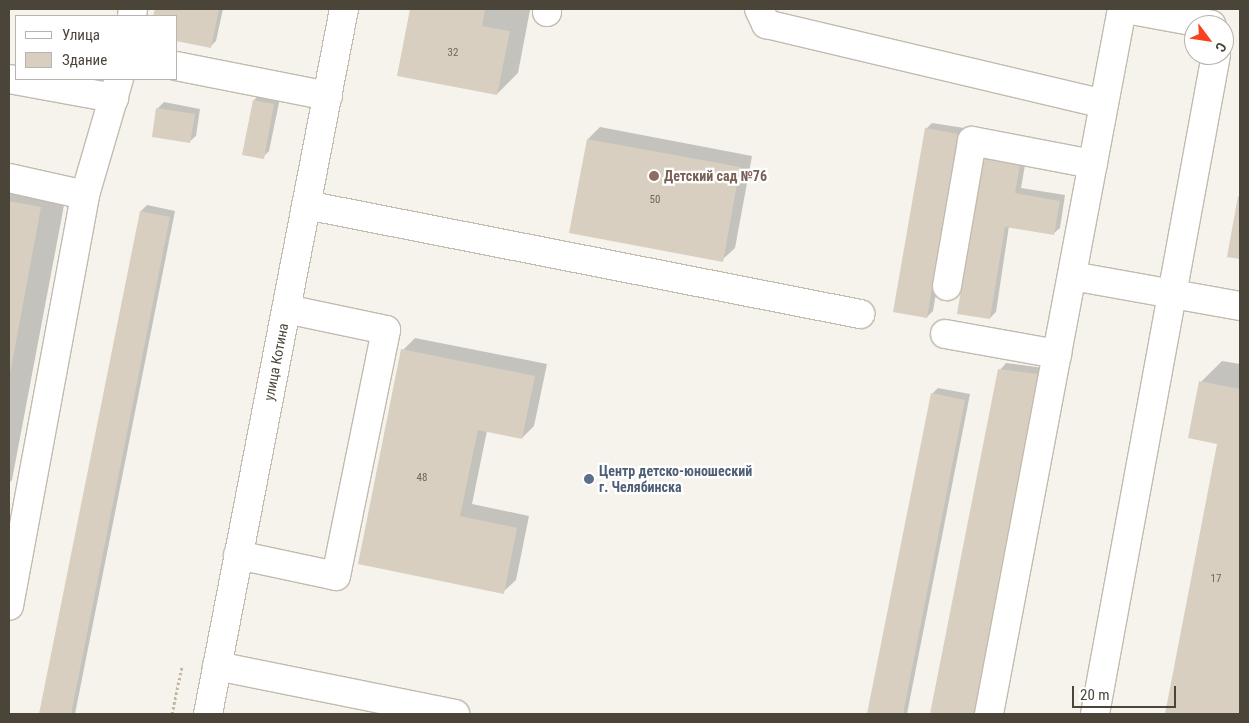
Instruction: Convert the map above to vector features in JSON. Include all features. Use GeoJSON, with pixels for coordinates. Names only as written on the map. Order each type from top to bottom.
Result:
{"type":"FeatureCollection","features":[{"type":"Feature","properties":{"kind":"street","name":"улица Котина"},"geometry":{"type":"LineString","coordinates":[[208,714],[344,9]]}},
{"type":"Feature","properties":{"kind":"street"},"geometry":{"type":"LineString","coordinates":[[759,9],[766,24],[1104,104]]}},
{"type":"Feature","properties":{"kind":"street"},"geometry":{"type":"LineString","coordinates":[[988,714],[1122,9]]}},
{"type":"Feature","properties":{"kind":"street"},"geometry":{"type":"LineString","coordinates":[[1126,9],[1184,20]]}},
{"type":"Feature","properties":{"kind":"street"},"geometry":{"type":"LineString","coordinates":[[1095,714],[1214,65]]}},
{"type":"Feature","properties":{"kind":"street"},"geometry":{"type":"LineString","coordinates":[[178,66],[328,96]]}},
{"type":"Feature","properties":{"kind":"street"},"geometry":{"type":"LineString","coordinates":[[9,80],[116,88],[85,195],[9,606]]}},
{"type":"Feature","properties":{"kind":"street"},"geometry":{"type":"LineString","coordinates":[[947,286],[972,141],[1093,164]]}},
{"type":"Feature","properties":{"kind":"street"},"geometry":{"type":"LineString","coordinates":[[9,178],[85,195]]}},
{"type":"Feature","properties":{"kind":"street"},"geometry":{"type":"LineString","coordinates":[[306,205],[860,314]]}},
{"type":"Feature","properties":{"kind":"street"},"geometry":{"type":"LineString","coordinates":[[1072,276],[1240,306]]}},
{"type":"Feature","properties":{"kind":"street"},"geometry":{"type":"LineString","coordinates":[[238,556],[336,576],[386,330],[286,309]]}},
{"type":"Feature","properties":{"kind":"street"},"geometry":{"type":"LineString","coordinates":[[945,334],[1057,354]]}},
{"type":"Feature","properties":{"kind":"street"},"geometry":{"type":"LineString","coordinates":[[217,666],[454,714]]}},
{"type":"Feature","properties":{"kind":"building"},"geometry":{"type":"Polygon","coordinates":[[[155,9],[219,9],[211,48],[178,41],[178,15],[153,15],[155,9]]]}},
{"type":"Feature","properties":{"kind":"building"},"geometry":{"type":"Polygon","coordinates":[[[410,9],[485,9],[482,26],[510,31],[497,95],[397,76],[410,9]]]}},
{"type":"Feature","properties":{"kind":"building"},"geometry":{"type":"Polygon","coordinates":[[[253,100],[274,104],[264,159],[242,155],[253,100]]]}},
{"type":"Feature","properties":{"kind":"building"},"geometry":{"type":"Polygon","coordinates":[[[156,108],[195,114],[190,143],[152,137],[156,108]]]}},
{"type":"Feature","properties":{"kind":"building"},"geometry":{"type":"Polygon","coordinates":[[[925,128],[958,134],[927,318],[893,312],[925,128]]]}},
{"type":"Feature","properties":{"kind":"building"},"geometry":{"type":"Polygon","coordinates":[[[587,139],[740,167],[723,262],[569,233],[587,139]]]}},
{"type":"Feature","properties":{"kind":"building"},"geometry":{"type":"Polygon","coordinates":[[[983,159],[1020,165],[1015,193],[1060,201],[1054,235],[1005,227],[990,319],[957,314],[983,159]]]}},
{"type":"Feature","properties":{"kind":"building"},"geometry":{"type":"Polygon","coordinates":[[[1238,196],[1240,197],[1240,259],[1227,257],[1238,196]]]}},
{"type":"Feature","properties":{"kind":"building"},"geometry":{"type":"Polygon","coordinates":[[[9,201],[41,207],[10,374],[9,373],[9,201]]]}},
{"type":"Feature","properties":{"kind":"building"},"geometry":{"type":"Polygon","coordinates":[[[140,211],[170,217],[71,714],[39,714],[140,211]]]}},
{"type":"Feature","properties":{"kind":"building"},"geometry":{"type":"Polygon","coordinates":[[[401,349],[535,376],[522,439],[478,430],[460,516],[517,528],[504,594],[358,564],[401,349]]]}},
{"type":"Feature","properties":{"kind":"building"},"geometry":{"type":"Polygon","coordinates":[[[998,369],[1039,374],[974,714],[930,714],[998,369]]]}},
{"type":"Feature","properties":{"kind":"building"},"geometry":{"type":"Polygon","coordinates":[[[1199,381],[1240,389],[1240,714],[1165,714],[1217,444],[1188,438],[1199,381]]]}},
{"type":"Feature","properties":{"kind":"building"},"geometry":{"type":"Polygon","coordinates":[[[931,393],[965,400],[903,714],[867,714],[931,393]]]}},
{"type":"Feature","properties":{"kind":"place","name":"Детский сад №76"},"geometry":{"type":"Point","coordinates":[654,176]}},
{"type":"Feature","properties":{"kind":"place","name":"Центр детско-юношеский г. Челябинска"},"geometry":{"type":"Point","coordinates":[589,479]}}]}
